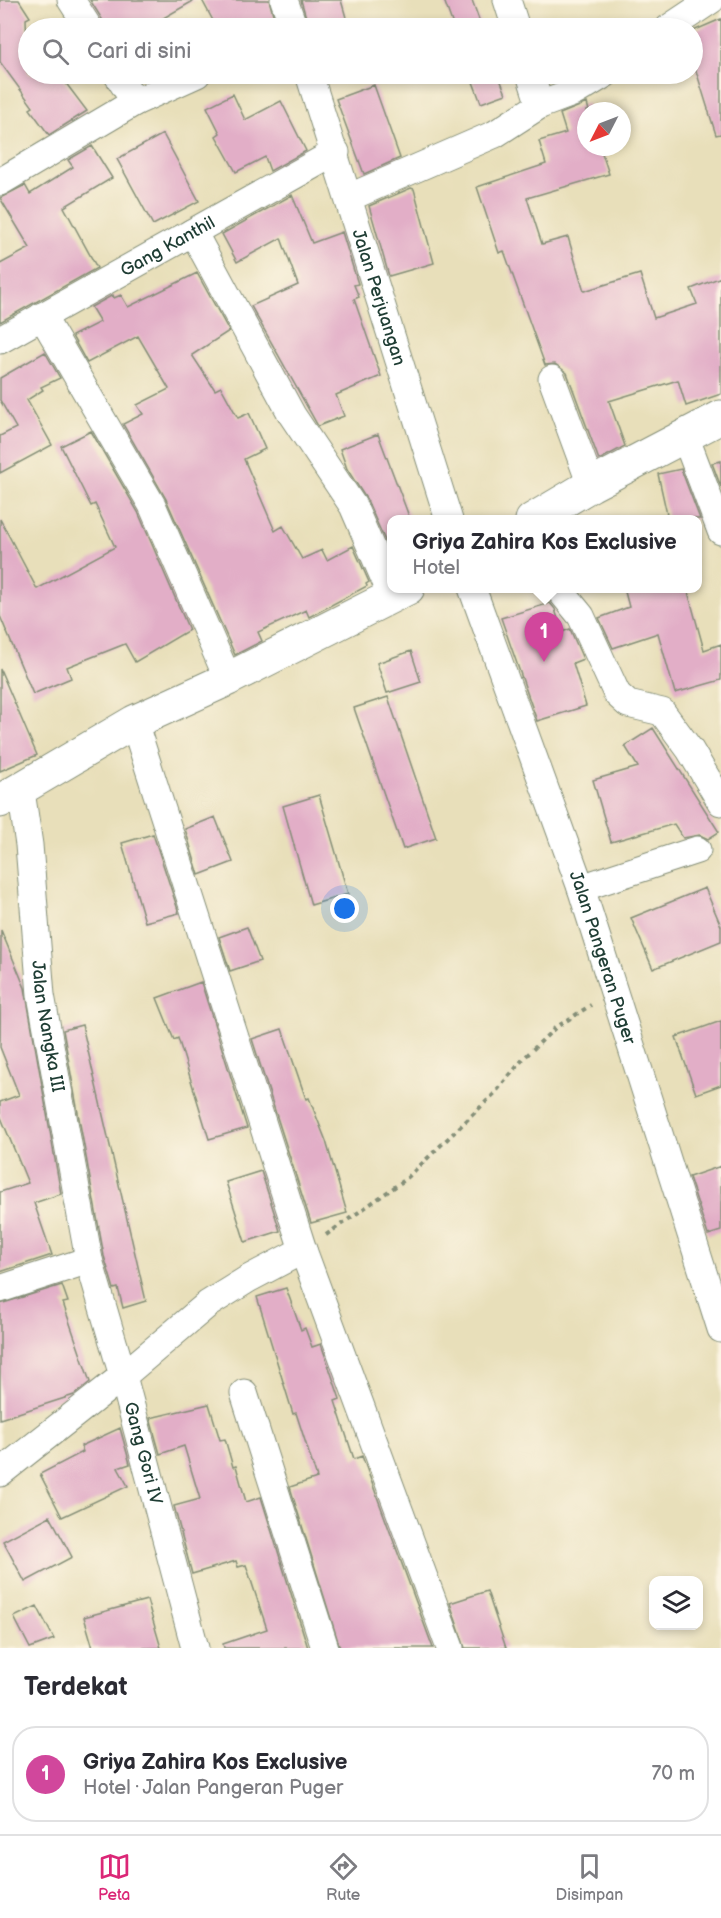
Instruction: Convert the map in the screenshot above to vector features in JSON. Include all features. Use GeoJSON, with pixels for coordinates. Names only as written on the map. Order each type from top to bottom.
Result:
{"type":"FeatureCollection","features":[{"type":"Feature","properties":{"kind":"street"},"geometry":{"type":"LineString","coordinates":[[71,0],[83,18]]}},
{"type":"Feature","properties":{"kind":"street"},"geometry":{"type":"LineString","coordinates":[[284,0],[290,18]]}},
{"type":"Feature","properties":{"kind":"street"},"geometry":{"type":"LineString","coordinates":[[507,0],[513,18]]}},
{"type":"Feature","properties":{"kind":"street"},"geometry":{"type":"LineString","coordinates":[[684,18],[711,0]]}},
{"type":"Feature","properties":{"kind":"street"},"geometry":{"type":"LineString","coordinates":[[123,84],[135,102]]}},
{"type":"Feature","properties":{"kind":"street"},"geometry":{"type":"LineString","coordinates":[[0,182],[135,102],[175,84]]}},
{"type":"Feature","properties":{"kind":"street","name":"Jalan Perjuangan"},"geometry":{"type":"LineString","coordinates":[[312,84],[336,152],[448,515]]}},
{"type":"Feature","properties":{"kind":"street"},"geometry":{"type":"LineString","coordinates":[[533,84],[540,105]]}},
{"type":"Feature","properties":{"kind":"street"},"geometry":{"type":"LineString","coordinates":[[350,197],[495,134],[540,105],[575,92],[588,84]]}},
{"type":"Feature","properties":{"kind":"street","name":"Gang Kanthil"},"geometry":{"type":"LineString","coordinates":[[0,340],[336,152]]}},
{"type":"Feature","properties":{"kind":"street"},"geometry":{"type":"LineString","coordinates":[[193,232],[292,415],[353,506],[387,568]]}},
{"type":"Feature","properties":{"kind":"street"},"geometry":{"type":"LineString","coordinates":[[42,316],[152,505],[228,679]]}},
{"type":"Feature","properties":{"kind":"street"},"geometry":{"type":"LineString","coordinates":[[552,379],[591,485]]}},
{"type":"Feature","properties":{"kind":"street"},"geometry":{"type":"LineString","coordinates":[[539,515],[721,417]]}},
{"type":"Feature","properties":{"kind":"street"},"geometry":{"type":"LineString","coordinates":[[685,436],[721,531]]}},
{"type":"Feature","properties":{"kind":"street","name":"Jalan Nangka III"},"geometry":{"type":"LineString","coordinates":[[89,1260],[41,995],[29,845],[10,796],[134,722],[228,679],[398,593]]}},
{"type":"Feature","properties":{"kind":"street","name":"Jalan Pangeran Puger"},"geometry":{"type":"LineString","coordinates":[[474,593],[581,888],[721,1329]]}},
{"type":"Feature","properties":{"kind":"street"},"geometry":{"type":"LineString","coordinates":[[562,593],[581,616],[617,694],[628,704],[662,712],[690,750],[721,802]]}},
{"type":"Feature","properties":{"kind":"street"},"geometry":{"type":"LineString","coordinates":[[134,722],[303,1250],[450,1648]]}},
{"type":"Feature","properties":{"kind":"street"},"geometry":{"type":"LineString","coordinates":[[581,888],[697,850]]}},
{"type":"Feature","properties":{"kind":"street"},"geometry":{"type":"LineString","coordinates":[[0,1473],[123,1376],[208,1304],[248,1279],[303,1250]]}},
{"type":"Feature","properties":{"kind":"street"},"geometry":{"type":"LineString","coordinates":[[0,1289],[89,1260]]}},
{"type":"Feature","properties":{"kind":"street","name":"Gang Gori IV"},"geometry":{"type":"LineString","coordinates":[[89,1260],[123,1376],[195,1648]]}},
{"type":"Feature","properties":{"kind":"street"},"geometry":{"type":"LineString","coordinates":[[244,1394],[325,1648]]}},
{"type":"Feature","properties":{"kind":"path"},"geometry":{"type":"LineString","coordinates":[[303,1250],[406,1179],[494,1094],[524,1058],[555,1028],[615,990]]}},
{"type":"Feature","properties":{"kind":"building"},"geometry":{"type":"Polygon","coordinates":[[[0,0],[19,0],[30,17],[18,18],[18,84],[67,84],[87,111],[49,135],[30,109],[33,107],[0,62],[0,0]]]}},
{"type":"Feature","properties":{"kind":"building"},"geometry":{"type":"Polygon","coordinates":[[[90,0],[195,0],[164,18],[101,18],[90,0]]]}},
{"type":"Feature","properties":{"kind":"building"},"geometry":{"type":"Polygon","coordinates":[[[202,0],[269,0],[274,18],[212,18],[202,0]]]}},
{"type":"Feature","properties":{"kind":"building"},"geometry":{"type":"Polygon","coordinates":[[[301,0],[341,0],[346,18],[306,18],[301,0]]]}},
{"type":"Feature","properties":{"kind":"building"},"geometry":{"type":"Polygon","coordinates":[[[444,0],[472,0],[478,18],[450,18],[444,0]]]}},
{"type":"Feature","properties":{"kind":"building"},"geometry":{"type":"Polygon","coordinates":[[[721,19],[721,134],[716,135],[700,84],[703,84],[703,27],[721,19]]]}},
{"type":"Feature","properties":{"kind":"building"},"geometry":{"type":"Polygon","coordinates":[[[474,84],[502,84],[506,94],[481,103],[474,84]]]}},
{"type":"Feature","properties":{"kind":"building"},"geometry":{"type":"Polygon","coordinates":[[[374,85],[400,158],[364,174],[336,99],[374,85]]]}},
{"type":"Feature","properties":{"kind":"building"},"geometry":{"type":"Polygon","coordinates":[[[233,94],[245,120],[281,101],[306,151],[270,171],[265,157],[236,172],[216,136],[220,133],[207,107],[233,94]]]}},
{"type":"Feature","properties":{"kind":"building"},"geometry":{"type":"Polygon","coordinates":[[[577,107],[577,156],[603,156],[609,174],[527,198],[542,244],[568,237],[584,291],[640,274],[654,318],[697,304],[691,289],[721,277],[721,394],[686,406],[678,380],[609,401],[625,446],[599,460],[567,373],[555,364],[545,365],[504,251],[499,253],[477,187],[546,164],[539,141],[566,133],[560,114],[577,107]]]}},
{"type":"Feature","properties":{"kind":"building"},"geometry":{"type":"Polygon","coordinates":[[[163,134],[199,201],[153,225],[117,159],[163,134]]]}},
{"type":"Feature","properties":{"kind":"building"},"geometry":{"type":"Polygon","coordinates":[[[92,146],[112,178],[64,207],[97,268],[0,322],[0,264],[30,248],[0,198],[25,185],[30,194],[73,167],[68,160],[92,146]]]}},
{"type":"Feature","properties":{"kind":"building"},"geometry":{"type":"Polygon","coordinates":[[[411,188],[414,189],[434,263],[389,276],[369,206],[411,188]]]}},
{"type":"Feature","properties":{"kind":"building"},"geometry":{"type":"Polygon","coordinates":[[[292,195],[312,243],[342,232],[358,284],[354,285],[359,297],[354,299],[381,376],[336,395],[344,416],[318,426],[251,306],[298,285],[281,238],[237,262],[222,234],[292,195]]]}},
{"type":"Feature","properties":{"kind":"building"},"geometry":{"type":"Polygon","coordinates":[[[197,273],[229,331],[192,355],[215,390],[221,387],[238,418],[249,413],[265,449],[244,459],[275,531],[283,526],[302,559],[322,550],[327,560],[353,546],[369,582],[367,586],[309,617],[306,610],[258,632],[262,641],[235,655],[166,499],[123,424],[143,414],[137,405],[169,389],[138,336],[87,363],[72,336],[100,322],[91,307],[113,295],[114,298],[121,295],[128,307],[197,273]]]}},
{"type":"Feature","properties":{"kind":"building"},"geometry":{"type":"Polygon","coordinates":[[[45,352],[60,378],[41,387],[43,390],[27,400],[52,445],[0,473],[0,436],[16,428],[0,400],[0,378],[45,352]]]}},
{"type":"Feature","properties":{"kind":"building"},"geometry":{"type":"Polygon","coordinates":[[[91,431],[138,512],[189,630],[135,662],[125,644],[67,667],[71,678],[33,694],[0,616],[0,519],[37,589],[115,547],[95,504],[91,506],[61,446],[91,431]]]}},
{"type":"Feature","properties":{"kind":"building"},"geometry":{"type":"Polygon","coordinates":[[[378,434],[408,515],[387,515],[387,545],[367,500],[347,469],[340,449],[378,434]]]}},
{"type":"Feature","properties":{"kind":"building"},"geometry":{"type":"Polygon","coordinates":[[[721,461],[721,487],[712,463],[721,461]]]}},
{"type":"Feature","properties":{"kind":"building"},"geometry":{"type":"Polygon","coordinates":[[[681,469],[698,515],[667,515],[658,474],[681,469]]]}},
{"type":"Feature","properties":{"kind":"building"},"geometry":{"type":"Polygon","coordinates":[[[625,593],[688,593],[704,650],[721,644],[721,680],[675,693],[658,633],[613,648],[599,618],[629,607],[625,593]]]}},
{"type":"Feature","properties":{"kind":"building"},"geometry":{"type":"Polygon","coordinates":[[[550,603],[555,609],[562,632],[570,629],[583,659],[573,663],[586,706],[537,721],[501,618],[550,603]]]}},
{"type":"Feature","properties":{"kind":"building"},"geometry":{"type":"Polygon","coordinates":[[[411,651],[421,682],[387,693],[377,663],[411,651]]]}},
{"type":"Feature","properties":{"kind":"building"},"geometry":{"type":"Polygon","coordinates":[[[0,669],[37,755],[0,771],[0,669]]]}},
{"type":"Feature","properties":{"kind":"building"},"geometry":{"type":"Polygon","coordinates":[[[388,697],[436,838],[403,849],[354,708],[388,697]]]}},
{"type":"Feature","properties":{"kind":"building"},"geometry":{"type":"Polygon","coordinates":[[[653,728],[719,832],[708,839],[700,835],[683,838],[674,824],[611,842],[593,780],[638,767],[625,746],[653,728]]]}},
{"type":"Feature","properties":{"kind":"building"},"geometry":{"type":"Polygon","coordinates":[[[319,795],[348,894],[311,905],[283,806],[319,795]]]}},
{"type":"Feature","properties":{"kind":"building"},"geometry":{"type":"Polygon","coordinates":[[[215,817],[233,862],[199,875],[185,829],[215,817]]]}},
{"type":"Feature","properties":{"kind":"building"},"geometry":{"type":"Polygon","coordinates":[[[153,834],[179,913],[145,922],[122,843],[153,834]]]}},
{"type":"Feature","properties":{"kind":"building"},"geometry":{"type":"Polygon","coordinates":[[[705,888],[721,926],[721,941],[653,969],[631,918],[705,888]]]}},
{"type":"Feature","properties":{"kind":"building"},"geometry":{"type":"Polygon","coordinates":[[[247,927],[260,961],[230,971],[219,937],[247,927]]]}},
{"type":"Feature","properties":{"kind":"building"},"geometry":{"type":"Polygon","coordinates":[[[1,930],[25,988],[61,1194],[34,1203],[52,1255],[0,1272],[0,1192],[28,1183],[0,1115],[0,1102],[19,1095],[0,1047],[1,930]]]}},
{"type":"Feature","properties":{"kind":"building"},"geometry":{"type":"Polygon","coordinates":[[[201,982],[247,1128],[209,1139],[178,1038],[174,1040],[157,998],[201,982]]]}},
{"type":"Feature","properties":{"kind":"building"},"geometry":{"type":"Polygon","coordinates":[[[721,1021],[721,1085],[696,1094],[676,1037],[721,1021]]]}},
{"type":"Feature","properties":{"kind":"building"},"geometry":{"type":"Polygon","coordinates":[[[82,1025],[146,1301],[123,1308],[118,1288],[114,1289],[104,1256],[63,1030],[82,1025]]]}},
{"type":"Feature","properties":{"kind":"building"},"geometry":{"type":"Polygon","coordinates":[[[282,1029],[306,1099],[309,1098],[326,1141],[347,1213],[311,1223],[252,1039],[282,1029]]]}},
{"type":"Feature","properties":{"kind":"building"},"geometry":{"type":"Polygon","coordinates":[[[721,1166],[721,1231],[708,1235],[689,1177],[721,1166]]]}},
{"type":"Feature","properties":{"kind":"building"},"geometry":{"type":"Polygon","coordinates":[[[261,1171],[280,1231],[245,1242],[226,1182],[261,1171]]]}},
{"type":"Feature","properties":{"kind":"building"},"geometry":{"type":"Polygon","coordinates":[[[62,1285],[68,1302],[63,1303],[90,1382],[74,1395],[0,1419],[0,1304],[62,1285]]]}},
{"type":"Feature","properties":{"kind":"building"},"geometry":{"type":"Polygon","coordinates":[[[286,1288],[301,1330],[305,1328],[312,1347],[321,1344],[340,1399],[335,1401],[354,1459],[362,1456],[433,1648],[340,1648],[290,1487],[317,1478],[296,1413],[293,1414],[257,1297],[286,1288]]]}},
{"type":"Feature","properties":{"kind":"building"},"geometry":{"type":"Polygon","coordinates":[[[209,1404],[220,1440],[225,1439],[233,1467],[236,1466],[246,1502],[261,1497],[308,1648],[224,1648],[223,1644],[267,1629],[246,1565],[238,1567],[236,1561],[192,1574],[174,1506],[200,1499],[184,1446],[160,1454],[150,1418],[209,1404]]]}},
{"type":"Feature","properties":{"kind":"building"},"geometry":{"type":"Polygon","coordinates":[[[120,1428],[130,1464],[118,1468],[128,1486],[62,1517],[40,1474],[83,1452],[81,1446],[120,1428]]]}},
{"type":"Feature","properties":{"kind":"building"},"geometry":{"type":"Polygon","coordinates":[[[50,1516],[72,1557],[25,1582],[3,1541],[50,1516]]]}},
{"type":"Feature","properties":{"kind":"building"},"geometry":{"type":"Polygon","coordinates":[[[487,1591],[506,1648],[465,1648],[450,1603],[487,1591]]]}},
{"type":"Feature","properties":{"kind":"building"},"geometry":{"type":"Polygon","coordinates":[[[147,1600],[161,1648],[93,1648],[84,1617],[147,1600]]]}},
{"type":"Feature","properties":{"kind":"building"},"geometry":{"type":"Polygon","coordinates":[[[37,1606],[54,1639],[30,1648],[14,1617],[37,1606]]]}},
{"type":"Feature","properties":{"kind":"place","name":"Griya Zahira Kos Exclusive"},"geometry":{"type":"Point","coordinates":[544,662]}}]}
